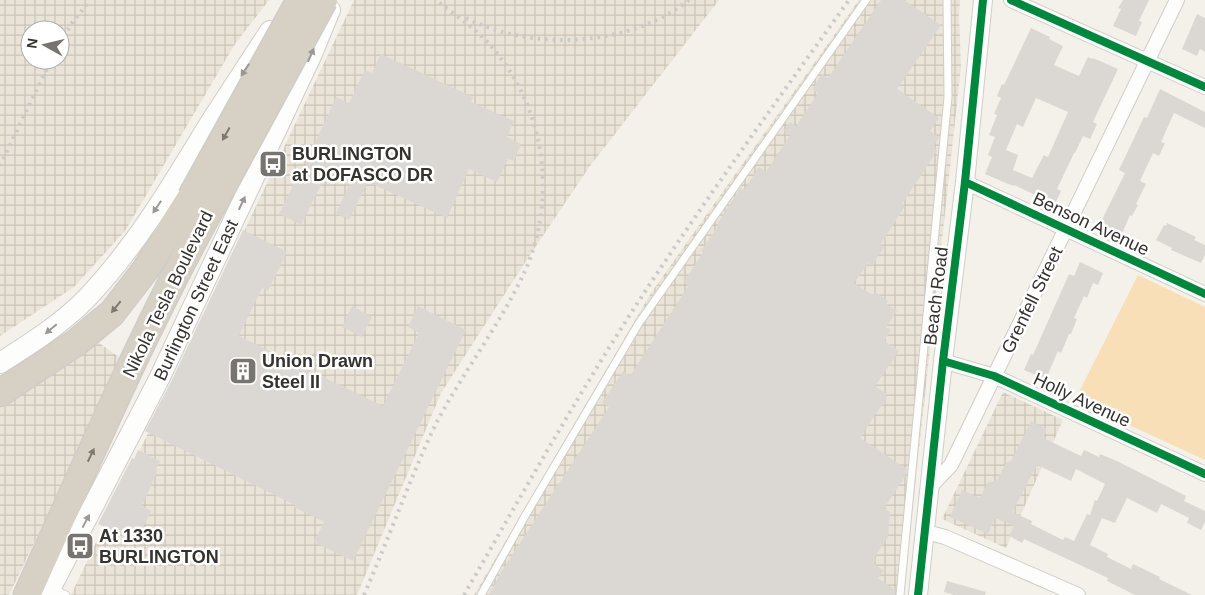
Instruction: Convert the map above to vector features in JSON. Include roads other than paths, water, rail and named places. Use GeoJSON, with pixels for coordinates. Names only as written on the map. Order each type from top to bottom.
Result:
{"type":"FeatureCollection","features":[{"type":"Feature","properties":{"kind":"highway","name":"Nikola Tesla Boulevard"},"geometry":{"type":"LineString","coordinates":[[48,593],[138,354],[178,269],[201,203],[300,0]]}},
{"type":"Feature","properties":{"kind":"highway","name":"Nikola Tesla Boulevard"},"geometry":{"type":"LineString","coordinates":[[0,393],[77,342],[112,313],[201,203],[324,0]]}},
{"type":"Feature","properties":{"kind":"main road"},"geometry":{"type":"LineString","coordinates":[[0,363],[47,332],[84,301],[110,272],[176,180],[291,0]]}},
{"type":"Feature","properties":{"kind":"main road","name":"Burlington Street East"},"geometry":{"type":"LineString","coordinates":[[48,593],[159,379],[311,56],[334,0]]}},
{"type":"Feature","properties":{"kind":"street","name":"Beach Road"},"geometry":{"type":"LineString","coordinates":[[918,595],[943,362],[965,182],[983,0]]}},
{"type":"Feature","properties":{"kind":"street"},"geometry":{"type":"LineString","coordinates":[[1010,0],[1205,87]]}},
{"type":"Feature","properties":{"kind":"street","name":"Grenfell Street"},"geometry":{"type":"LineString","coordinates":[[930,487],[951,465],[1177,0]]}},
{"type":"Feature","properties":{"kind":"street","name":"Benson Avenue"},"geometry":{"type":"LineString","coordinates":[[965,182],[1205,294]]}},
{"type":"Feature","properties":{"kind":"street","name":"Holly Avenue"},"geometry":{"type":"LineString","coordinates":[[943,362],[994,376],[1205,474]]}},
{"type":"Feature","properties":{"kind":"street"},"geometry":{"type":"LineString","coordinates":[[926,532],[945,536],[1078,595]]}},
{"type":"Feature","properties":{"kind":"lane"},"geometry":{"type":"LineString","coordinates":[[481,595],[639,322],[866,0]]}},
{"type":"Feature","properties":{"kind":"lane"},"geometry":{"type":"LineString","coordinates":[[900,595],[948,97],[947,0]]}},
{"type":"Feature","properties":{"kind":"lane"},"geometry":{"type":"LineString","coordinates":[[226,99],[278,126]]}},
{"type":"Feature","properties":{"kind":"railway"},"geometry":{"type":"LineString","coordinates":[[70,26],[90,0]]}},
{"type":"Feature","properties":{"kind":"railway"},"geometry":{"type":"LineString","coordinates":[[364,595],[418,463],[435,427],[449,399],[505,309],[525,271],[535,242],[541,213],[543,183],[540,153],[534,124],[523,96],[509,69],[490,45],[471,27],[435,0]]}},
{"type":"Feature","properties":{"kind":"railway"},"geometry":{"type":"LineString","coordinates":[[466,18],[493,29],[521,36],[551,40],[580,39],[610,35],[638,27],[665,16],[689,0]]}},
{"type":"Feature","properties":{"kind":"railway"},"geometry":{"type":"LineString","coordinates":[[464,595],[554,440],[624,325],[672,251],[849,0]]}},
{"type":"Feature","properties":{"kind":"railway"},"geometry":{"type":"LineString","coordinates":[[0,166],[46,70]]}},
{"type":"Feature","properties":{"kind":"place","name":"BURLINGTON at DOFASCO DR"},"geometry":{"type":"Point","coordinates":[273,164]}},
{"type":"Feature","properties":{"kind":"place","name":"Union Drawn Steel II"},"geometry":{"type":"Point","coordinates":[243,371]}},
{"type":"Feature","properties":{"kind":"place","name":"At 1330 BURLINGTON"},"geometry":{"type":"Point","coordinates":[80,546]}}]}
